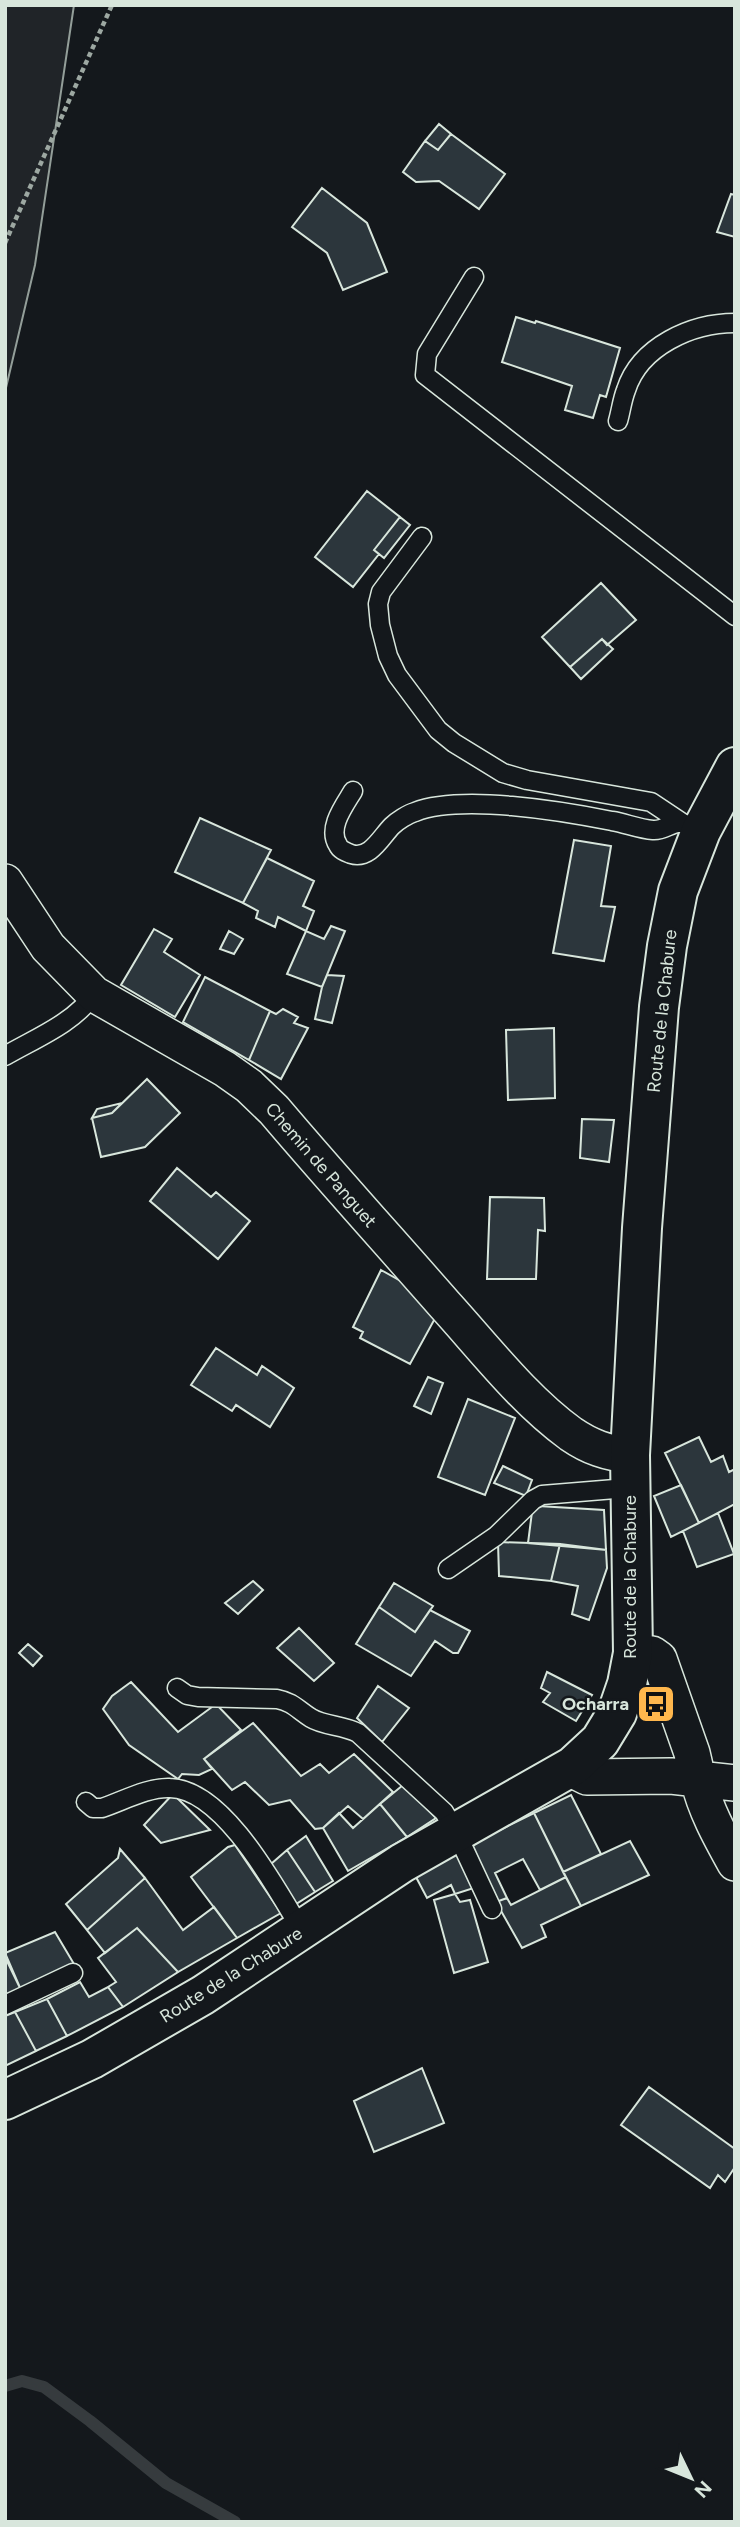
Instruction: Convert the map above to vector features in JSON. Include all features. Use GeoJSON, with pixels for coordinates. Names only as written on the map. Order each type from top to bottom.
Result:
{"type":"FeatureCollection","features":[{"type":"Feature","properties":{"kind":"main road","name":"Route de la Chabure"},"geometry":{"type":"LineString","coordinates":[[5,2100],[103,2053],[203,1995],[402,1863],[573,1766],[600,1741],[617,1713],[627,1684],[633,1653],[630,1473],[642,1228],[659,1007],[667,946],[691,826],[735,767]]}},
{"type":"Feature","properties":{"kind":"street","name":"Chemin de Panguet"},"geometry":{"type":"LineString","coordinates":[[5,881],[48,947],[94,993],[225,1069],[249,1086],[274,1110],[539,1408],[572,1435],[596,1449],[611,1453],[630,1473]]}},
{"type":"Feature","properties":{"kind":"street"},"geometry":{"type":"LineString","coordinates":[[633,1653],[652,1654],[659,1660],[713,1821],[735,1863]]}},
{"type":"Feature","properties":{"kind":"street"},"geometry":{"type":"LineString","coordinates":[[573,1766],[587,1777],[671,1776],[735,1783]]}},
{"type":"Feature","properties":{"kind":"lane"},"geometry":{"type":"LineString","coordinates":[[474,277],[427,354],[425,375],[735,616]]}},
{"type":"Feature","properties":{"kind":"lane"},"geometry":{"type":"LineString","coordinates":[[618,422],[626,388],[638,365],[684,333],[702,326],[735,323]]}},
{"type":"Feature","properties":{"kind":"lane"},"geometry":{"type":"LineString","coordinates":[[422,537],[381,592],[378,604],[388,656],[397,675],[439,730],[454,743],[503,773],[527,780],[652,802],[691,826]]}},
{"type":"Feature","properties":{"kind":"lane"},"geometry":{"type":"LineString","coordinates":[[353,791],[335,822],[334,834],[337,845],[356,856],[367,852],[393,824],[415,811],[453,805],[500,805],[612,821],[649,830],[659,830],[669,824],[691,826]]}},
{"type":"Feature","properties":{"kind":"lane"},"geometry":{"type":"LineString","coordinates":[[5,1056],[68,1020],[84,1007],[94,993]]}},
{"type":"Feature","properties":{"kind":"lane"},"geometry":{"type":"LineString","coordinates":[[448,1569],[482,1547],[533,1500],[542,1495],[615,1489],[630,1473]]}},
{"type":"Feature","properties":{"kind":"lane"},"geometry":{"type":"LineString","coordinates":[[177,1688],[187,1695],[198,1697],[289,1701],[310,1717],[345,1726],[358,1733],[444,1812],[492,1909]]}},
{"type":"Feature","properties":{"kind":"lane"},"geometry":{"type":"LineString","coordinates":[[86,1802],[93,1808],[102,1808],[166,1788],[178,1788],[194,1795],[222,1816],[246,1842],[302,1931]]}},
{"type":"Feature","properties":{"kind":"lane"},"geometry":{"type":"LineString","coordinates":[[5,2005],[73,1973]]}},
{"type":"Feature","properties":{"kind":"path"},"geometry":{"type":"LineString","coordinates":[[5,243],[112,5]]}},
{"type":"Feature","properties":{"kind":"shaded area"},"geometry":{"type":"Polygon","coordinates":[[[5,5],[74,5],[35,265],[5,392],[5,5]]]}},
{"type":"Feature","properties":{"kind":"building"},"geometry":{"type":"Polygon","coordinates":[[[439,124],[451,134],[438,150],[425,141],[439,124]]]}},
{"type":"Feature","properties":{"kind":"building"},"geometry":{"type":"Polygon","coordinates":[[[451,134],[505,174],[479,209],[439,181],[416,182],[403,172],[425,141],[438,150],[451,134]]]}},
{"type":"Feature","properties":{"kind":"building"},"geometry":{"type":"Polygon","coordinates":[[[322,188],[367,223],[387,272],[343,290],[327,253],[292,227],[322,188]]]}},
{"type":"Feature","properties":{"kind":"building"},"geometry":{"type":"Polygon","coordinates":[[[731,194],[735,195],[735,237],[717,232],[731,194]]]}},
{"type":"Feature","properties":{"kind":"building"},"geometry":{"type":"Polygon","coordinates":[[[516,317],[620,348],[606,397],[600,395],[593,418],[565,410],[572,386],[502,362],[516,317]]]}},
{"type":"Feature","properties":{"kind":"building"},"geometry":{"type":"Polygon","coordinates":[[[367,491],[400,517],[374,550],[379,554],[353,587],[315,557],[367,491]]]}},
{"type":"Feature","properties":{"kind":"building"},"geometry":{"type":"Polygon","coordinates":[[[400,517],[410,525],[384,558],[374,550],[400,517]]]}},
{"type":"Feature","properties":{"kind":"building"},"geometry":{"type":"Polygon","coordinates":[[[601,583],[636,620],[607,645],[602,639],[570,667],[542,637],[601,583]]]}},
{"type":"Feature","properties":{"kind":"building"},"geometry":{"type":"Polygon","coordinates":[[[602,639],[613,649],[581,679],[570,667],[602,639]]]}},
{"type":"Feature","properties":{"kind":"building"},"geometry":{"type":"Polygon","coordinates":[[[200,818],[271,850],[243,903],[175,872],[200,818]]]}},
{"type":"Feature","properties":{"kind":"building"},"geometry":{"type":"Polygon","coordinates":[[[574,840],[611,846],[601,906],[615,907],[604,961],[553,953],[574,840]]]}},
{"type":"Feature","properties":{"kind":"building"},"geometry":{"type":"Polygon","coordinates":[[[267,858],[314,881],[303,906],[314,911],[306,931],[278,917],[275,927],[256,918],[258,911],[243,903],[267,858]]]}},
{"type":"Feature","properties":{"kind":"building"},"geometry":{"type":"Polygon","coordinates":[[[331,926],[345,931],[322,987],[287,974],[306,931],[324,939],[331,926]]]}},
{"type":"Feature","properties":{"kind":"building"},"geometry":{"type":"Polygon","coordinates":[[[154,929],[172,939],[164,952],[200,975],[175,1017],[121,985],[154,929]]]}},
{"type":"Feature","properties":{"kind":"building"},"geometry":{"type":"Polygon","coordinates":[[[229,931],[243,939],[234,954],[220,949],[229,931]]]}},
{"type":"Feature","properties":{"kind":"building"},"geometry":{"type":"Polygon","coordinates":[[[327,975],[344,976],[332,1023],[315,1019],[327,975]]]}},
{"type":"Feature","properties":{"kind":"building"},"geometry":{"type":"Polygon","coordinates":[[[205,977],[270,1011],[249,1060],[183,1022],[205,977]]]}},
{"type":"Feature","properties":{"kind":"building"},"geometry":{"type":"Polygon","coordinates":[[[283,1009],[298,1017],[294,1023],[308,1028],[281,1079],[249,1060],[270,1011],[276,1014],[283,1009]]]}},
{"type":"Feature","properties":{"kind":"building"},"geometry":{"type":"Polygon","coordinates":[[[554,1028],[555,1098],[508,1100],[506,1030],[554,1028]]]}},
{"type":"Feature","properties":{"kind":"building"},"geometry":{"type":"Polygon","coordinates":[[[147,1079],[180,1113],[145,1147],[101,1157],[92,1118],[112,1113],[147,1079]]]}},
{"type":"Feature","properties":{"kind":"building"},"geometry":{"type":"Polygon","coordinates":[[[122,1103],[112,1113],[92,1118],[97,1109],[122,1103]]]}},
{"type":"Feature","properties":{"kind":"building"},"geometry":{"type":"Polygon","coordinates":[[[582,1119],[614,1120],[609,1162],[580,1158],[582,1119]]]}},
{"type":"Feature","properties":{"kind":"building"},"geometry":{"type":"Polygon","coordinates":[[[177,1168],[211,1197],[216,1192],[250,1221],[218,1259],[150,1201],[177,1168]]]}},
{"type":"Feature","properties":{"kind":"building"},"geometry":{"type":"Polygon","coordinates":[[[490,1197],[544,1198],[545,1231],[538,1230],[536,1279],[487,1279],[490,1197]]]}},
{"type":"Feature","properties":{"kind":"building"},"geometry":{"type":"Polygon","coordinates":[[[381,1270],[422,1293],[419,1302],[438,1313],[410,1364],[360,1338],[363,1332],[353,1327],[381,1270]]]}},
{"type":"Feature","properties":{"kind":"building"},"geometry":{"type":"Polygon","coordinates":[[[216,1348],[257,1375],[262,1366],[294,1388],[270,1427],[236,1405],[232,1411],[191,1385],[216,1348]]]}},
{"type":"Feature","properties":{"kind":"building"},"geometry":{"type":"Polygon","coordinates":[[[428,1377],[443,1383],[431,1414],[414,1406],[428,1377]]]}},
{"type":"Feature","properties":{"kind":"building"},"geometry":{"type":"Polygon","coordinates":[[[468,1399],[515,1418],[485,1495],[438,1477],[468,1399]]]}},
{"type":"Feature","properties":{"kind":"building"},"geometry":{"type":"Polygon","coordinates":[[[699,1437],[711,1462],[723,1456],[729,1472],[735,1469],[735,1504],[699,1523],[665,1453],[699,1437]]]}},
{"type":"Feature","properties":{"kind":"building"},"geometry":{"type":"Polygon","coordinates":[[[503,1466],[532,1480],[526,1496],[494,1483],[503,1466]]]}},
{"type":"Feature","properties":{"kind":"building"},"geometry":{"type":"Polygon","coordinates":[[[681,1485],[699,1523],[671,1537],[654,1496],[681,1485]]]}},
{"type":"Feature","properties":{"kind":"building"},"geometry":{"type":"Polygon","coordinates":[[[538,1506],[604,1510],[606,1550],[528,1543],[532,1512],[538,1506]]]}},
{"type":"Feature","properties":{"kind":"building"},"geometry":{"type":"Polygon","coordinates":[[[718,1513],[734,1554],[697,1567],[683,1531],[718,1513]]]}},
{"type":"Feature","properties":{"kind":"building"},"geometry":{"type":"Polygon","coordinates":[[[498,1542],[560,1544],[551,1581],[499,1576],[498,1542]]]}},
{"type":"Feature","properties":{"kind":"building"},"geometry":{"type":"Polygon","coordinates":[[[560,1544],[606,1550],[607,1568],[589,1620],[572,1614],[578,1586],[551,1581],[560,1544]]]}},
{"type":"Feature","properties":{"kind":"building"},"geometry":{"type":"Polygon","coordinates":[[[253,1581],[263,1590],[238,1614],[225,1603],[253,1581]]]}},
{"type":"Feature","properties":{"kind":"building"},"geometry":{"type":"Polygon","coordinates":[[[394,1583],[433,1606],[415,1632],[379,1607],[394,1583]]]}},
{"type":"Feature","properties":{"kind":"building"},"geometry":{"type":"Polygon","coordinates":[[[379,1607],[415,1632],[430,1610],[470,1631],[458,1653],[453,1653],[435,1641],[411,1676],[356,1644],[379,1607]]]}},
{"type":"Feature","properties":{"kind":"building"},"geometry":{"type":"Polygon","coordinates":[[[299,1628],[334,1663],[314,1681],[277,1648],[299,1628]]]}},
{"type":"Feature","properties":{"kind":"building"},"geometry":{"type":"Polygon","coordinates":[[[28,1644],[42,1656],[33,1666],[19,1653],[28,1644]]]}},
{"type":"Feature","properties":{"kind":"building"},"geometry":{"type":"Polygon","coordinates":[[[547,1672],[592,1695],[576,1721],[543,1702],[550,1693],[541,1688],[547,1672]]]}},
{"type":"Feature","properties":{"kind":"building"},"geometry":{"type":"Polygon","coordinates":[[[131,1682],[178,1732],[216,1704],[241,1730],[204,1759],[212,1769],[199,1775],[182,1774],[178,1779],[129,1745],[103,1709],[112,1696],[131,1682]]]}},
{"type":"Feature","properties":{"kind":"building"},"geometry":{"type":"Polygon","coordinates":[[[378,1686],[409,1708],[382,1742],[357,1718],[378,1686]]]}},
{"type":"Feature","properties":{"kind":"building"},"geometry":{"type":"Polygon","coordinates":[[[253,1723],[301,1776],[320,1764],[329,1773],[354,1754],[393,1792],[363,1819],[348,1806],[323,1828],[315,1829],[290,1800],[269,1805],[245,1782],[232,1790],[204,1759],[253,1723]]]}},
{"type":"Feature","properties":{"kind":"building"},"geometry":{"type":"Polygon","coordinates":[[[403,1785],[436,1818],[407,1837],[380,1804],[403,1785]]]}},
{"type":"Feature","properties":{"kind":"building"},"geometry":{"type":"Polygon","coordinates":[[[173,1794],[210,1830],[161,1843],[144,1825],[173,1794]]]}},
{"type":"Feature","properties":{"kind":"building"},"geometry":{"type":"Polygon","coordinates":[[[571,1795],[601,1854],[563,1872],[534,1813],[571,1795]]]}},
{"type":"Feature","properties":{"kind":"building"},"geometry":{"type":"Polygon","coordinates":[[[380,1804],[407,1837],[348,1871],[323,1828],[339,1813],[353,1828],[380,1804]]]}},
{"type":"Feature","properties":{"kind":"building"},"geometry":{"type":"Polygon","coordinates":[[[534,1813],[566,1877],[540,1890],[523,1859],[495,1873],[507,1898],[496,1902],[466,1847],[534,1813]]]}},
{"type":"Feature","properties":{"kind":"building"},"geometry":{"type":"Polygon","coordinates":[[[306,1836],[333,1881],[315,1892],[287,1850],[306,1836]]]}},
{"type":"Feature","properties":{"kind":"building"},"geometry":{"type":"Polygon","coordinates":[[[630,1841],[649,1875],[581,1906],[563,1872],[630,1841]]]}},
{"type":"Feature","properties":{"kind":"building"},"geometry":{"type":"Polygon","coordinates":[[[235,1845],[281,1913],[237,1938],[191,1877],[228,1847],[235,1845]]]}},
{"type":"Feature","properties":{"kind":"building"},"geometry":{"type":"Polygon","coordinates":[[[120,1849],[145,1878],[87,1930],[66,1904],[118,1858],[120,1849]]]}},
{"type":"Feature","properties":{"kind":"building"},"geometry":{"type":"Polygon","coordinates":[[[287,1850],[315,1892],[296,1904],[271,1864],[287,1850]]]}},
{"type":"Feature","properties":{"kind":"building"},"geometry":{"type":"Polygon","coordinates":[[[459,1850],[477,1887],[455,1894],[451,1885],[427,1898],[416,1877],[459,1850]]]}},
{"type":"Feature","properties":{"kind":"building"},"geometry":{"type":"Polygon","coordinates":[[[566,1877],[581,1906],[541,1925],[546,1937],[522,1948],[496,1902],[507,1898],[511,1905],[566,1877]]]}},
{"type":"Feature","properties":{"kind":"building"},"geometry":{"type":"Polygon","coordinates":[[[145,1878],[183,1930],[214,1907],[237,1938],[178,1972],[137,1928],[105,1953],[87,1930],[145,1878]]]}},
{"type":"Feature","properties":{"kind":"building"},"geometry":{"type":"Polygon","coordinates":[[[455,1894],[460,1902],[470,1900],[488,1962],[454,1973],[434,1900],[455,1894]]]}},
{"type":"Feature","properties":{"kind":"building"},"geometry":{"type":"Polygon","coordinates":[[[137,1928],[178,1972],[123,2007],[108,1987],[116,1982],[98,1958],[137,1928]]]}},
{"type":"Feature","properties":{"kind":"building"},"geometry":{"type":"Polygon","coordinates":[[[55,1932],[74,1964],[21,1990],[5,1953],[55,1932]]]}},
{"type":"Feature","properties":{"kind":"building"},"geometry":{"type":"Polygon","coordinates":[[[5,1957],[21,1990],[5,1998],[5,1957]]]}},
{"type":"Feature","properties":{"kind":"building"},"geometry":{"type":"Polygon","coordinates":[[[80,1982],[89,1997],[108,1987],[123,2007],[67,2036],[47,1999],[80,1982]]]}},
{"type":"Feature","properties":{"kind":"building"},"geometry":{"type":"Polygon","coordinates":[[[47,1999],[67,2036],[36,2051],[15,2012],[47,1999]]]}},
{"type":"Feature","properties":{"kind":"building"},"geometry":{"type":"Polygon","coordinates":[[[15,2012],[36,2051],[5,2066],[5,2016],[15,2012]]]}},
{"type":"Feature","properties":{"kind":"building"},"geometry":{"type":"Polygon","coordinates":[[[422,2068],[444,2123],[374,2152],[354,2101],[422,2068]]]}},
{"type":"Feature","properties":{"kind":"building"},"geometry":{"type":"Polygon","coordinates":[[[649,2087],[735,2149],[735,2167],[725,2182],[718,2175],[710,2188],[621,2125],[649,2087]]]}},
{"type":"Feature","properties":{"kind":"waterway"},"geometry":{"type":"LineString","coordinates":[[5,2386],[22,2381],[44,2387],[166,2483],[235,2522]]}},
{"type":"Feature","properties":{"kind":"place","name":"Ocharra"},"geometry":{"type":"Point","coordinates":[656,1704]}}]}
